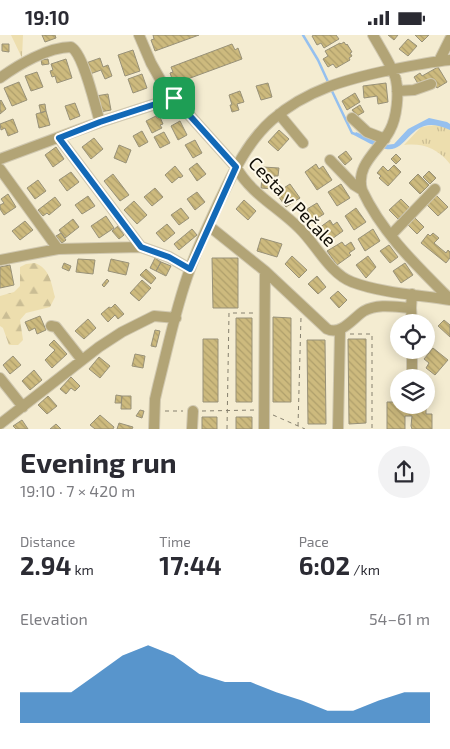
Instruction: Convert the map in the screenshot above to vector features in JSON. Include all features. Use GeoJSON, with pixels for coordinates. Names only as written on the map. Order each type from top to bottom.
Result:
{"type":"FeatureCollection","features":[{"type":"Feature","properties":{"kind":"street","name":"Cesta v Pečale"},"geometry":{"type":"LineString","coordinates":[[139,35],[151,63],[174,98],[236,167],[242,178],[263,199],[298,227],[336,271],[350,281],[363,285],[450,300]]}},
{"type":"Feature","properties":{"kind":"street"},"geometry":{"type":"LineString","coordinates":[[373,35],[392,70],[397,91],[394,121],[382,143],[362,169],[360,178],[362,190],[369,206],[406,254],[450,300]]}},
{"type":"Feature","properties":{"kind":"street"},"geometry":{"type":"LineString","coordinates":[[439,61],[450,39]]}},
{"type":"Feature","properties":{"kind":"street"},"geometry":{"type":"LineString","coordinates":[[0,78],[35,56],[71,47],[77,51],[100,122]]}},
{"type":"Feature","properties":{"kind":"street"},"geometry":{"type":"LineString","coordinates":[[154,429],[154,411],[158,386],[190,269],[236,167],[256,137],[279,114],[300,100],[329,86],[392,70],[450,60]]}},
{"type":"Feature","properties":{"kind":"street"},"geometry":{"type":"LineString","coordinates":[[397,91],[414,90],[431,84]]}},
{"type":"Feature","properties":{"kind":"street"},"geometry":{"type":"LineString","coordinates":[[0,159],[100,122],[174,98]]}},
{"type":"Feature","properties":{"kind":"street"},"geometry":{"type":"LineString","coordinates":[[279,114],[303,143]]}},
{"type":"Feature","properties":{"kind":"street"},"geometry":{"type":"LineString","coordinates":[[352,118],[382,143]]}},
{"type":"Feature","properties":{"kind":"street"},"geometry":{"type":"LineString","coordinates":[[59,138],[141,247]]}},
{"type":"Feature","properties":{"kind":"street"},"geometry":{"type":"LineString","coordinates":[[330,160],[354,185],[362,190]]}},
{"type":"Feature","properties":{"kind":"street"},"geometry":{"type":"LineString","coordinates":[[0,169],[58,249]]}},
{"type":"Feature","properties":{"kind":"street"},"geometry":{"type":"LineString","coordinates":[[391,235],[435,189]]}},
{"type":"Feature","properties":{"kind":"street"},"geometry":{"type":"LineString","coordinates":[[208,226],[265,271],[301,306],[332,332],[340,332],[365,311],[375,307],[411,308]]}},
{"type":"Feature","properties":{"kind":"street"},"geometry":{"type":"LineString","coordinates":[[0,260],[58,249],[141,247],[169,257],[190,269]]}},
{"type":"Feature","properties":{"kind":"street"},"geometry":{"type":"LineString","coordinates":[[264,429],[265,271]]}},
{"type":"Feature","properties":{"kind":"street"},"geometry":{"type":"LineString","coordinates":[[411,314],[412,294]]}},
{"type":"Feature","properties":{"kind":"street"},"geometry":{"type":"LineString","coordinates":[[0,424],[106,342],[154,316],[176,317]]}},
{"type":"Feature","properties":{"kind":"street"},"geometry":{"type":"LineString","coordinates":[[51,326],[56,327],[82,360]]}},
{"type":"Feature","properties":{"kind":"street"},"geometry":{"type":"LineString","coordinates":[[338,429],[340,332]]}},
{"type":"Feature","properties":{"kind":"street"},"geometry":{"type":"LineString","coordinates":[[0,378],[23,407]]}},
{"type":"Feature","properties":{"kind":"street"},"geometry":{"type":"LineString","coordinates":[[192,429],[193,411]]}},
{"type":"Feature","properties":{"kind":"path"},"geometry":{"type":"LineString","coordinates":[[298,427],[301,306]]}},
{"type":"Feature","properties":{"kind":"path"},"geometry":{"type":"LineString","coordinates":[[227,429],[229,313],[264,313]]}},
{"type":"Feature","properties":{"kind":"path"},"geometry":{"type":"LineString","coordinates":[[340,332],[372,334],[372,429]]}},
{"type":"Feature","properties":{"kind":"path"},"geometry":{"type":"LineString","coordinates":[[154,411],[264,410],[305,429]]}},
{"type":"Feature","properties":{"kind":"green space"},"geometry":{"type":"Polygon","coordinates":[[[11,35],[23,35],[22,58],[11,35]]]}},
{"type":"Feature","properties":{"kind":"green space"},"geometry":{"type":"Polygon","coordinates":[[[436,125],[450,127],[450,164],[435,150],[417,145],[404,145],[421,127],[436,125]]]}},
{"type":"Feature","properties":{"kind":"green space"},"geometry":{"type":"Polygon","coordinates":[[[35,263],[47,272],[55,297],[50,307],[26,313],[20,320],[23,340],[18,345],[9,345],[3,328],[0,326],[0,296],[14,292],[20,286],[20,267],[35,263]]]}},
{"type":"Feature","properties":{"kind":"water"},"geometry":{"type":"Polygon","coordinates":[[[429,118],[447,122],[450,124],[450,130],[437,126],[426,126],[418,129],[394,149],[373,145],[354,135],[356,132],[385,145],[394,144],[408,129],[429,118]]]}},
{"type":"Feature","properties":{"kind":"building"},"geometry":{"type":"Polygon","coordinates":[[[42,35],[55,35],[56,38],[45,42],[42,35]]]}},
{"type":"Feature","properties":{"kind":"building"},"geometry":{"type":"Polygon","coordinates":[[[153,35],[199,35],[155,51],[151,40],[154,39],[153,35]]]}},
{"type":"Feature","properties":{"kind":"building"},"geometry":{"type":"Polygon","coordinates":[[[336,35],[339,39],[324,48],[321,43],[317,45],[312,36],[336,35]]]}},
{"type":"Feature","properties":{"kind":"building"},"geometry":{"type":"Polygon","coordinates":[[[388,35],[398,35],[394,40],[388,35]]]}},
{"type":"Feature","properties":{"kind":"building"},"geometry":{"type":"Polygon","coordinates":[[[415,35],[429,35],[422,42],[415,35]]]}},
{"type":"Feature","properties":{"kind":"building"},"geometry":{"type":"Polygon","coordinates":[[[408,39],[417,46],[408,56],[399,49],[408,39]]]}},
{"type":"Feature","properties":{"kind":"building"},"geometry":{"type":"Polygon","coordinates":[[[344,42],[352,52],[350,53],[352,56],[349,58],[350,60],[336,68],[333,64],[328,67],[323,59],[328,56],[325,51],[344,42]]]}},
{"type":"Feature","properties":{"kind":"building"},"geometry":{"type":"Polygon","coordinates":[[[2,44],[9,44],[9,52],[2,51],[2,44]]]}},
{"type":"Feature","properties":{"kind":"building"},"geometry":{"type":"Polygon","coordinates":[[[232,44],[235,50],[238,48],[242,59],[174,84],[170,73],[173,72],[171,67],[232,44]]]}},
{"type":"Feature","properties":{"kind":"building"},"geometry":{"type":"Polygon","coordinates":[[[133,50],[140,71],[125,76],[118,55],[133,50]]]}},
{"type":"Feature","properties":{"kind":"building"},"geometry":{"type":"Polygon","coordinates":[[[100,58],[103,67],[108,65],[112,76],[105,79],[101,70],[90,74],[86,63],[100,58]]]}},
{"type":"Feature","properties":{"kind":"building"},"geometry":{"type":"Polygon","coordinates":[[[48,59],[49,64],[42,65],[41,60],[48,59]]]}},
{"type":"Feature","properties":{"kind":"building"},"geometry":{"type":"Polygon","coordinates":[[[66,59],[72,78],[57,83],[55,76],[52,77],[50,71],[53,70],[51,64],[66,59]]]}},
{"type":"Feature","properties":{"kind":"building"},"geometry":{"type":"Polygon","coordinates":[[[438,67],[447,82],[437,88],[432,80],[420,87],[414,77],[420,73],[422,76],[438,67]]]}},
{"type":"Feature","properties":{"kind":"building"},"geometry":{"type":"Polygon","coordinates":[[[37,72],[43,87],[31,91],[25,76],[37,72]]]}},
{"type":"Feature","properties":{"kind":"building"},"geometry":{"type":"Polygon","coordinates":[[[142,74],[147,88],[133,93],[128,79],[142,74]]]}},
{"type":"Feature","properties":{"kind":"building"},"geometry":{"type":"Polygon","coordinates":[[[19,82],[27,100],[12,106],[4,88],[19,82]]]}},
{"type":"Feature","properties":{"kind":"building"},"geometry":{"type":"Polygon","coordinates":[[[268,83],[272,97],[261,100],[256,86],[268,83]]]}},
{"type":"Feature","properties":{"kind":"building"},"geometry":{"type":"Polygon","coordinates":[[[386,83],[388,102],[378,104],[377,96],[364,98],[363,86],[386,83]]]}},
{"type":"Feature","properties":{"kind":"building"},"geometry":{"type":"Polygon","coordinates":[[[240,91],[244,102],[237,104],[239,110],[232,112],[229,95],[240,91]]]}},
{"type":"Feature","properties":{"kind":"building"},"geometry":{"type":"Polygon","coordinates":[[[355,93],[360,102],[347,110],[342,101],[355,93]]]}},
{"type":"Feature","properties":{"kind":"building"},"geometry":{"type":"Polygon","coordinates":[[[108,94],[111,110],[100,112],[96,96],[108,94]]]}},
{"type":"Feature","properties":{"kind":"building"},"geometry":{"type":"Polygon","coordinates":[[[0,101],[6,109],[0,114],[0,101]]]}},
{"type":"Feature","properties":{"kind":"building"},"geometry":{"type":"Polygon","coordinates":[[[75,103],[80,116],[70,120],[65,106],[75,103]]]}},
{"type":"Feature","properties":{"kind":"building"},"geometry":{"type":"Polygon","coordinates":[[[45,104],[46,111],[41,113],[39,105],[45,104]]]}},
{"type":"Feature","properties":{"kind":"building"},"geometry":{"type":"Polygon","coordinates":[[[360,105],[364,112],[357,116],[352,110],[360,105]]]}},
{"type":"Feature","properties":{"kind":"building"},"geometry":{"type":"Polygon","coordinates":[[[46,111],[50,125],[39,128],[36,114],[46,111]]]}},
{"type":"Feature","properties":{"kind":"building"},"geometry":{"type":"Polygon","coordinates":[[[156,116],[157,118],[160,117],[163,124],[160,125],[162,128],[152,133],[146,121],[156,116]]]}},
{"type":"Feature","properties":{"kind":"building"},"geometry":{"type":"Polygon","coordinates":[[[13,119],[18,132],[8,136],[5,128],[1,130],[0,124],[13,119]]]}},
{"type":"Feature","properties":{"kind":"building"},"geometry":{"type":"Polygon","coordinates":[[[180,121],[187,135],[178,140],[171,126],[180,121]]]}},
{"type":"Feature","properties":{"kind":"building"},"geometry":{"type":"Polygon","coordinates":[[[279,130],[289,139],[278,151],[268,142],[279,130]]]}},
{"type":"Feature","properties":{"kind":"building"},"geometry":{"type":"Polygon","coordinates":[[[142,131],[148,142],[139,147],[133,136],[142,131]]]}},
{"type":"Feature","properties":{"kind":"building"},"geometry":{"type":"Polygon","coordinates":[[[164,132],[170,143],[160,148],[154,137],[164,132]]]}},
{"type":"Feature","properties":{"kind":"building"},"geometry":{"type":"Polygon","coordinates":[[[94,138],[103,149],[91,159],[82,147],[94,138]]]}},
{"type":"Feature","properties":{"kind":"building"},"geometry":{"type":"Polygon","coordinates":[[[195,140],[202,153],[193,158],[185,145],[195,140]]]}},
{"type":"Feature","properties":{"kind":"building"},"geometry":{"type":"Polygon","coordinates":[[[119,145],[131,150],[126,163],[114,158],[119,145]]]}},
{"type":"Feature","properties":{"kind":"building"},"geometry":{"type":"Polygon","coordinates":[[[56,147],[64,159],[53,167],[45,155],[56,147]]]}},
{"type":"Feature","properties":{"kind":"building"},"geometry":{"type":"Polygon","coordinates":[[[346,151],[352,159],[345,165],[338,157],[346,151]]]}},
{"type":"Feature","properties":{"kind":"building"},"geometry":{"type":"Polygon","coordinates":[[[396,154],[401,159],[396,164],[391,159],[396,154]]]}},
{"type":"Feature","properties":{"kind":"building"},"geometry":{"type":"Polygon","coordinates":[[[197,163],[206,174],[197,181],[189,169],[197,163]]]}},
{"type":"Feature","properties":{"kind":"building"},"geometry":{"type":"Polygon","coordinates":[[[316,164],[319,169],[323,166],[332,180],[317,190],[305,172],[316,164]]]}},
{"type":"Feature","properties":{"kind":"building"},"geometry":{"type":"Polygon","coordinates":[[[394,165],[401,172],[388,186],[379,178],[381,176],[377,173],[383,166],[388,171],[394,165]]]}},
{"type":"Feature","properties":{"kind":"building"},"geometry":{"type":"Polygon","coordinates":[[[175,166],[183,176],[172,183],[165,175],[175,166]]]}},
{"type":"Feature","properties":{"kind":"building"},"geometry":{"type":"Polygon","coordinates":[[[263,167],[279,168],[278,176],[274,176],[273,189],[261,188],[263,167]]]}},
{"type":"Feature","properties":{"kind":"building"},"geometry":{"type":"Polygon","coordinates":[[[429,171],[436,178],[430,184],[423,177],[429,171]]]}},
{"type":"Feature","properties":{"kind":"building"},"geometry":{"type":"Polygon","coordinates":[[[71,172],[79,182],[67,191],[59,180],[71,172]]]}},
{"type":"Feature","properties":{"kind":"building"},"geometry":{"type":"Polygon","coordinates":[[[113,174],[129,195],[120,201],[104,181],[113,174]]]}},
{"type":"Feature","properties":{"kind":"building"},"geometry":{"type":"Polygon","coordinates":[[[418,174],[429,185],[420,194],[409,183],[418,174]]]}},
{"type":"Feature","properties":{"kind":"building"},"geometry":{"type":"Polygon","coordinates":[[[38,180],[46,191],[35,199],[27,188],[38,180]]]}},
{"type":"Feature","properties":{"kind":"building"},"geometry":{"type":"Polygon","coordinates":[[[290,184],[300,198],[286,207],[276,193],[290,184]]]}},
{"type":"Feature","properties":{"kind":"building"},"geometry":{"type":"Polygon","coordinates":[[[341,184],[350,198],[337,206],[328,192],[341,184]]]}},
{"type":"Feature","properties":{"kind":"building"},"geometry":{"type":"Polygon","coordinates":[[[155,188],[163,197],[152,206],[144,197],[155,188]]]}},
{"type":"Feature","properties":{"kind":"building"},"geometry":{"type":"Polygon","coordinates":[[[197,192],[205,202],[195,210],[187,199],[197,192]]]}},
{"type":"Feature","properties":{"kind":"building"},"geometry":{"type":"Polygon","coordinates":[[[8,194],[16,207],[4,215],[0,209],[0,205],[4,203],[1,199],[8,194]]]}},
{"type":"Feature","properties":{"kind":"building"},"geometry":{"type":"Polygon","coordinates":[[[435,194],[448,207],[438,216],[426,204],[435,194]]]}},
{"type":"Feature","properties":{"kind":"building"},"geometry":{"type":"Polygon","coordinates":[[[88,196],[95,206],[82,214],[75,205],[88,196]]]}},
{"type":"Feature","properties":{"kind":"building"},"geometry":{"type":"Polygon","coordinates":[[[55,197],[61,205],[49,215],[47,213],[43,216],[38,210],[55,197]]]}},
{"type":"Feature","properties":{"kind":"building"},"geometry":{"type":"Polygon","coordinates":[[[401,199],[410,208],[398,219],[389,210],[401,199]]]}},
{"type":"Feature","properties":{"kind":"building"},"geometry":{"type":"Polygon","coordinates":[[[244,200],[256,211],[248,220],[236,209],[244,200]]]}},
{"type":"Feature","properties":{"kind":"building"},"geometry":{"type":"Polygon","coordinates":[[[134,201],[147,215],[137,224],[124,210],[134,201]]]}},
{"type":"Feature","properties":{"kind":"building"},"geometry":{"type":"Polygon","coordinates":[[[317,203],[324,214],[311,222],[305,214],[308,212],[307,209],[317,203]]]}},
{"type":"Feature","properties":{"kind":"building"},"geometry":{"type":"Polygon","coordinates":[[[181,208],[189,218],[179,225],[171,215],[181,208]]]}},
{"type":"Feature","properties":{"kind":"building"},"geometry":{"type":"Polygon","coordinates":[[[356,208],[366,222],[354,230],[345,216],[356,208]]]}},
{"type":"Feature","properties":{"kind":"building"},"geometry":{"type":"Polygon","coordinates":[[[106,216],[114,228],[99,238],[91,226],[106,216]]]}},
{"type":"Feature","properties":{"kind":"building"},"geometry":{"type":"Polygon","coordinates":[[[415,218],[424,227],[417,234],[408,225],[415,218]]]}},
{"type":"Feature","properties":{"kind":"building"},"geometry":{"type":"Polygon","coordinates":[[[73,219],[79,227],[65,238],[59,230],[73,219]]]}},
{"type":"Feature","properties":{"kind":"building"},"geometry":{"type":"Polygon","coordinates":[[[330,220],[333,225],[337,222],[343,231],[329,241],[319,228],[330,220]]]}},
{"type":"Feature","properties":{"kind":"building"},"geometry":{"type":"Polygon","coordinates":[[[25,221],[33,230],[20,240],[12,231],[25,221]]]}},
{"type":"Feature","properties":{"kind":"building"},"geometry":{"type":"Polygon","coordinates":[[[167,224],[175,233],[164,242],[156,233],[167,224]]]}},
{"type":"Feature","properties":{"kind":"building"},"geometry":{"type":"Polygon","coordinates":[[[118,226],[124,235],[119,239],[112,231],[118,226]]]}},
{"type":"Feature","properties":{"kind":"building"},"geometry":{"type":"Polygon","coordinates":[[[192,229],[197,235],[179,250],[174,244],[192,229]]]}},
{"type":"Feature","properties":{"kind":"building"},"geometry":{"type":"Polygon","coordinates":[[[373,229],[380,241],[365,251],[358,239],[373,229]]]}},
{"type":"Feature","properties":{"kind":"building"},"geometry":{"type":"Polygon","coordinates":[[[61,233],[66,240],[62,243],[56,236],[61,233]]]}},
{"type":"Feature","properties":{"kind":"building"},"geometry":{"type":"Polygon","coordinates":[[[433,233],[439,238],[434,243],[446,253],[448,250],[450,252],[450,258],[446,263],[421,243],[428,234],[430,236],[433,233]]]}},
{"type":"Feature","properties":{"kind":"building"},"geometry":{"type":"Polygon","coordinates":[[[261,238],[282,244],[277,257],[257,251],[261,238]]]}},
{"type":"Feature","properties":{"kind":"building"},"geometry":{"type":"Polygon","coordinates":[[[342,242],[345,246],[351,242],[355,249],[349,253],[351,255],[337,265],[327,251],[342,242]]]}},
{"type":"Feature","properties":{"kind":"building"},"geometry":{"type":"Polygon","coordinates":[[[389,245],[398,257],[390,263],[380,251],[389,245]]]}},
{"type":"Feature","properties":{"kind":"building"},"geometry":{"type":"Polygon","coordinates":[[[292,256],[307,270],[299,278],[285,264],[292,256]]]}},
{"type":"Feature","properties":{"kind":"building"},"geometry":{"type":"Polygon","coordinates":[[[368,256],[376,267],[366,278],[356,265],[368,256]]]}},
{"type":"Feature","properties":{"kind":"building"},"geometry":{"type":"Polygon","coordinates":[[[155,258],[161,262],[156,271],[150,268],[155,258]]]}},
{"type":"Feature","properties":{"kind":"building"},"geometry":{"type":"Polygon","coordinates":[[[212,258],[238,258],[238,308],[213,308],[212,258]]]}},
{"type":"Feature","properties":{"kind":"building"},"geometry":{"type":"Polygon","coordinates":[[[78,259],[95,260],[93,274],[76,272],[78,259]]]}},
{"type":"Feature","properties":{"kind":"building"},"geometry":{"type":"Polygon","coordinates":[[[111,259],[129,263],[126,275],[108,271],[111,259]]]}},
{"type":"Feature","properties":{"kind":"building"},"geometry":{"type":"Polygon","coordinates":[[[161,262],[171,266],[166,276],[156,271],[161,262]]]}},
{"type":"Feature","properties":{"kind":"building"},"geometry":{"type":"Polygon","coordinates":[[[64,263],[71,266],[69,271],[62,268],[64,263]]]}},
{"type":"Feature","properties":{"kind":"building"},"geometry":{"type":"Polygon","coordinates":[[[405,263],[413,275],[401,283],[393,271],[405,263]]]}},
{"type":"Feature","properties":{"kind":"building"},"geometry":{"type":"Polygon","coordinates":[[[10,265],[14,285],[0,288],[0,267],[10,265]]]}},
{"type":"Feature","properties":{"kind":"building"},"geometry":{"type":"Polygon","coordinates":[[[146,269],[156,278],[151,284],[140,275],[146,269]]]}},
{"type":"Feature","properties":{"kind":"building"},"geometry":{"type":"Polygon","coordinates":[[[317,276],[326,287],[318,294],[308,284],[317,276]]]}},
{"type":"Feature","properties":{"kind":"building"},"geometry":{"type":"Polygon","coordinates":[[[107,279],[109,281],[104,287],[102,285],[107,279]]]}},
{"type":"Feature","properties":{"kind":"building"},"geometry":{"type":"Polygon","coordinates":[[[142,280],[151,288],[139,301],[130,293],[142,280]]]}},
{"type":"Feature","properties":{"kind":"building"},"geometry":{"type":"Polygon","coordinates":[[[338,291],[347,300],[339,308],[330,298],[338,291]]]}},
{"type":"Feature","properties":{"kind":"building"},"geometry":{"type":"Polygon","coordinates":[[[115,304],[124,314],[118,319],[115,315],[108,322],[101,314],[115,304]]]}},
{"type":"Feature","properties":{"kind":"building"},"geometry":{"type":"Polygon","coordinates":[[[40,316],[46,330],[37,334],[35,328],[29,331],[25,322],[40,316]]]}},
{"type":"Feature","properties":{"kind":"building"},"geometry":{"type":"Polygon","coordinates":[[[273,317],[291,318],[291,402],[273,402],[273,317]]]}},
{"type":"Feature","properties":{"kind":"building"},"geometry":{"type":"Polygon","coordinates":[[[236,318],[252,318],[252,402],[236,402],[236,318]]]}},
{"type":"Feature","properties":{"kind":"building"},"geometry":{"type":"Polygon","coordinates":[[[88,319],[96,328],[84,339],[75,331],[88,319]]]}},
{"type":"Feature","properties":{"kind":"building"},"geometry":{"type":"Polygon","coordinates":[[[444,320],[450,325],[450,337],[438,326],[444,320]]]}},
{"type":"Feature","properties":{"kind":"building"},"geometry":{"type":"Polygon","coordinates":[[[155,330],[160,331],[156,347],[151,346],[155,330]]]}},
{"type":"Feature","properties":{"kind":"building"},"geometry":{"type":"Polygon","coordinates":[[[203,339],[218,339],[218,402],[203,402],[203,339]]]}},
{"type":"Feature","properties":{"kind":"building"},"geometry":{"type":"Polygon","coordinates":[[[348,339],[366,339],[366,423],[349,424],[348,339]]]}},
{"type":"Feature","properties":{"kind":"building"},"geometry":{"type":"Polygon","coordinates":[[[54,340],[67,354],[52,368],[45,360],[55,350],[49,345],[54,340]]]}},
{"type":"Feature","properties":{"kind":"building"},"geometry":{"type":"Polygon","coordinates":[[[307,340],[325,340],[326,424],[308,424],[307,340]]]}},
{"type":"Feature","properties":{"kind":"building"},"geometry":{"type":"Polygon","coordinates":[[[435,350],[448,360],[435,375],[435,369],[426,368],[429,363],[424,359],[435,359],[435,350]]]}},
{"type":"Feature","properties":{"kind":"building"},"geometry":{"type":"Polygon","coordinates":[[[135,354],[145,356],[143,368],[132,366],[135,354]]]}},
{"type":"Feature","properties":{"kind":"building"},"geometry":{"type":"Polygon","coordinates":[[[13,356],[21,365],[10,374],[3,365],[13,356]]]}},
{"type":"Feature","properties":{"kind":"building"},"geometry":{"type":"Polygon","coordinates":[[[99,357],[110,366],[100,378],[89,369],[99,357]]]}},
{"type":"Feature","properties":{"kind":"building"},"geometry":{"type":"Polygon","coordinates":[[[34,370],[42,380],[30,390],[22,381],[34,370]]]}},
{"type":"Feature","properties":{"kind":"building"},"geometry":{"type":"Polygon","coordinates":[[[71,377],[80,386],[75,391],[71,388],[66,394],[60,389],[71,377]]]}},
{"type":"Feature","properties":{"kind":"building"},"geometry":{"type":"Polygon","coordinates":[[[116,395],[122,396],[121,403],[115,403],[116,395]]]}},
{"type":"Feature","properties":{"kind":"building"},"geometry":{"type":"Polygon","coordinates":[[[48,396],[57,406],[47,414],[38,405],[48,396]]]}},
{"type":"Feature","properties":{"kind":"building"},"geometry":{"type":"Polygon","coordinates":[[[122,396],[131,396],[131,409],[121,409],[122,396]]]}},
{"type":"Feature","properties":{"kind":"building"},"geometry":{"type":"Polygon","coordinates":[[[387,402],[390,402],[390,414],[432,414],[432,429],[412,429],[412,416],[405,416],[405,429],[387,429],[387,402]]]}},
{"type":"Feature","properties":{"kind":"building"},"geometry":{"type":"Polygon","coordinates":[[[140,410],[144,411],[142,418],[136,416],[140,410]]]}},
{"type":"Feature","properties":{"kind":"building"},"geometry":{"type":"Polygon","coordinates":[[[100,415],[114,427],[113,429],[95,429],[90,425],[100,415]]]}},
{"type":"Feature","properties":{"kind":"building"},"geometry":{"type":"Polygon","coordinates":[[[202,417],[217,417],[217,429],[202,429],[202,417]]]}},
{"type":"Feature","properties":{"kind":"building"},"geometry":{"type":"Polygon","coordinates":[[[236,417],[252,417],[252,429],[236,429],[236,417]]]}},
{"type":"Feature","properties":{"kind":"building"},"geometry":{"type":"Polygon","coordinates":[[[22,420],[28,429],[16,429],[13,426],[22,420]]]}},
{"type":"Feature","properties":{"kind":"building"},"geometry":{"type":"Polygon","coordinates":[[[119,423],[133,427],[132,429],[117,429],[119,423]]]}},
{"type":"Feature","properties":{"kind":"building"},"geometry":{"type":"Polygon","coordinates":[[[56,424],[61,429],[50,429],[56,424]]]}},
{"type":"Feature","properties":{"kind":"waterway"},"geometry":{"type":"LineString","coordinates":[[303,35],[318,60],[329,84]]}},
{"type":"Feature","properties":{"kind":"waterway"},"geometry":{"type":"LineString","coordinates":[[331,89],[352,133],[355,134]]}},
{"type":"Feature","properties":{"kind":"route"},"geometry":{"type":"LineString","coordinates":[[174,98],[236,167],[190,269],[169,257],[141,247],[59,138],[100,122],[174,98]]}}]}
